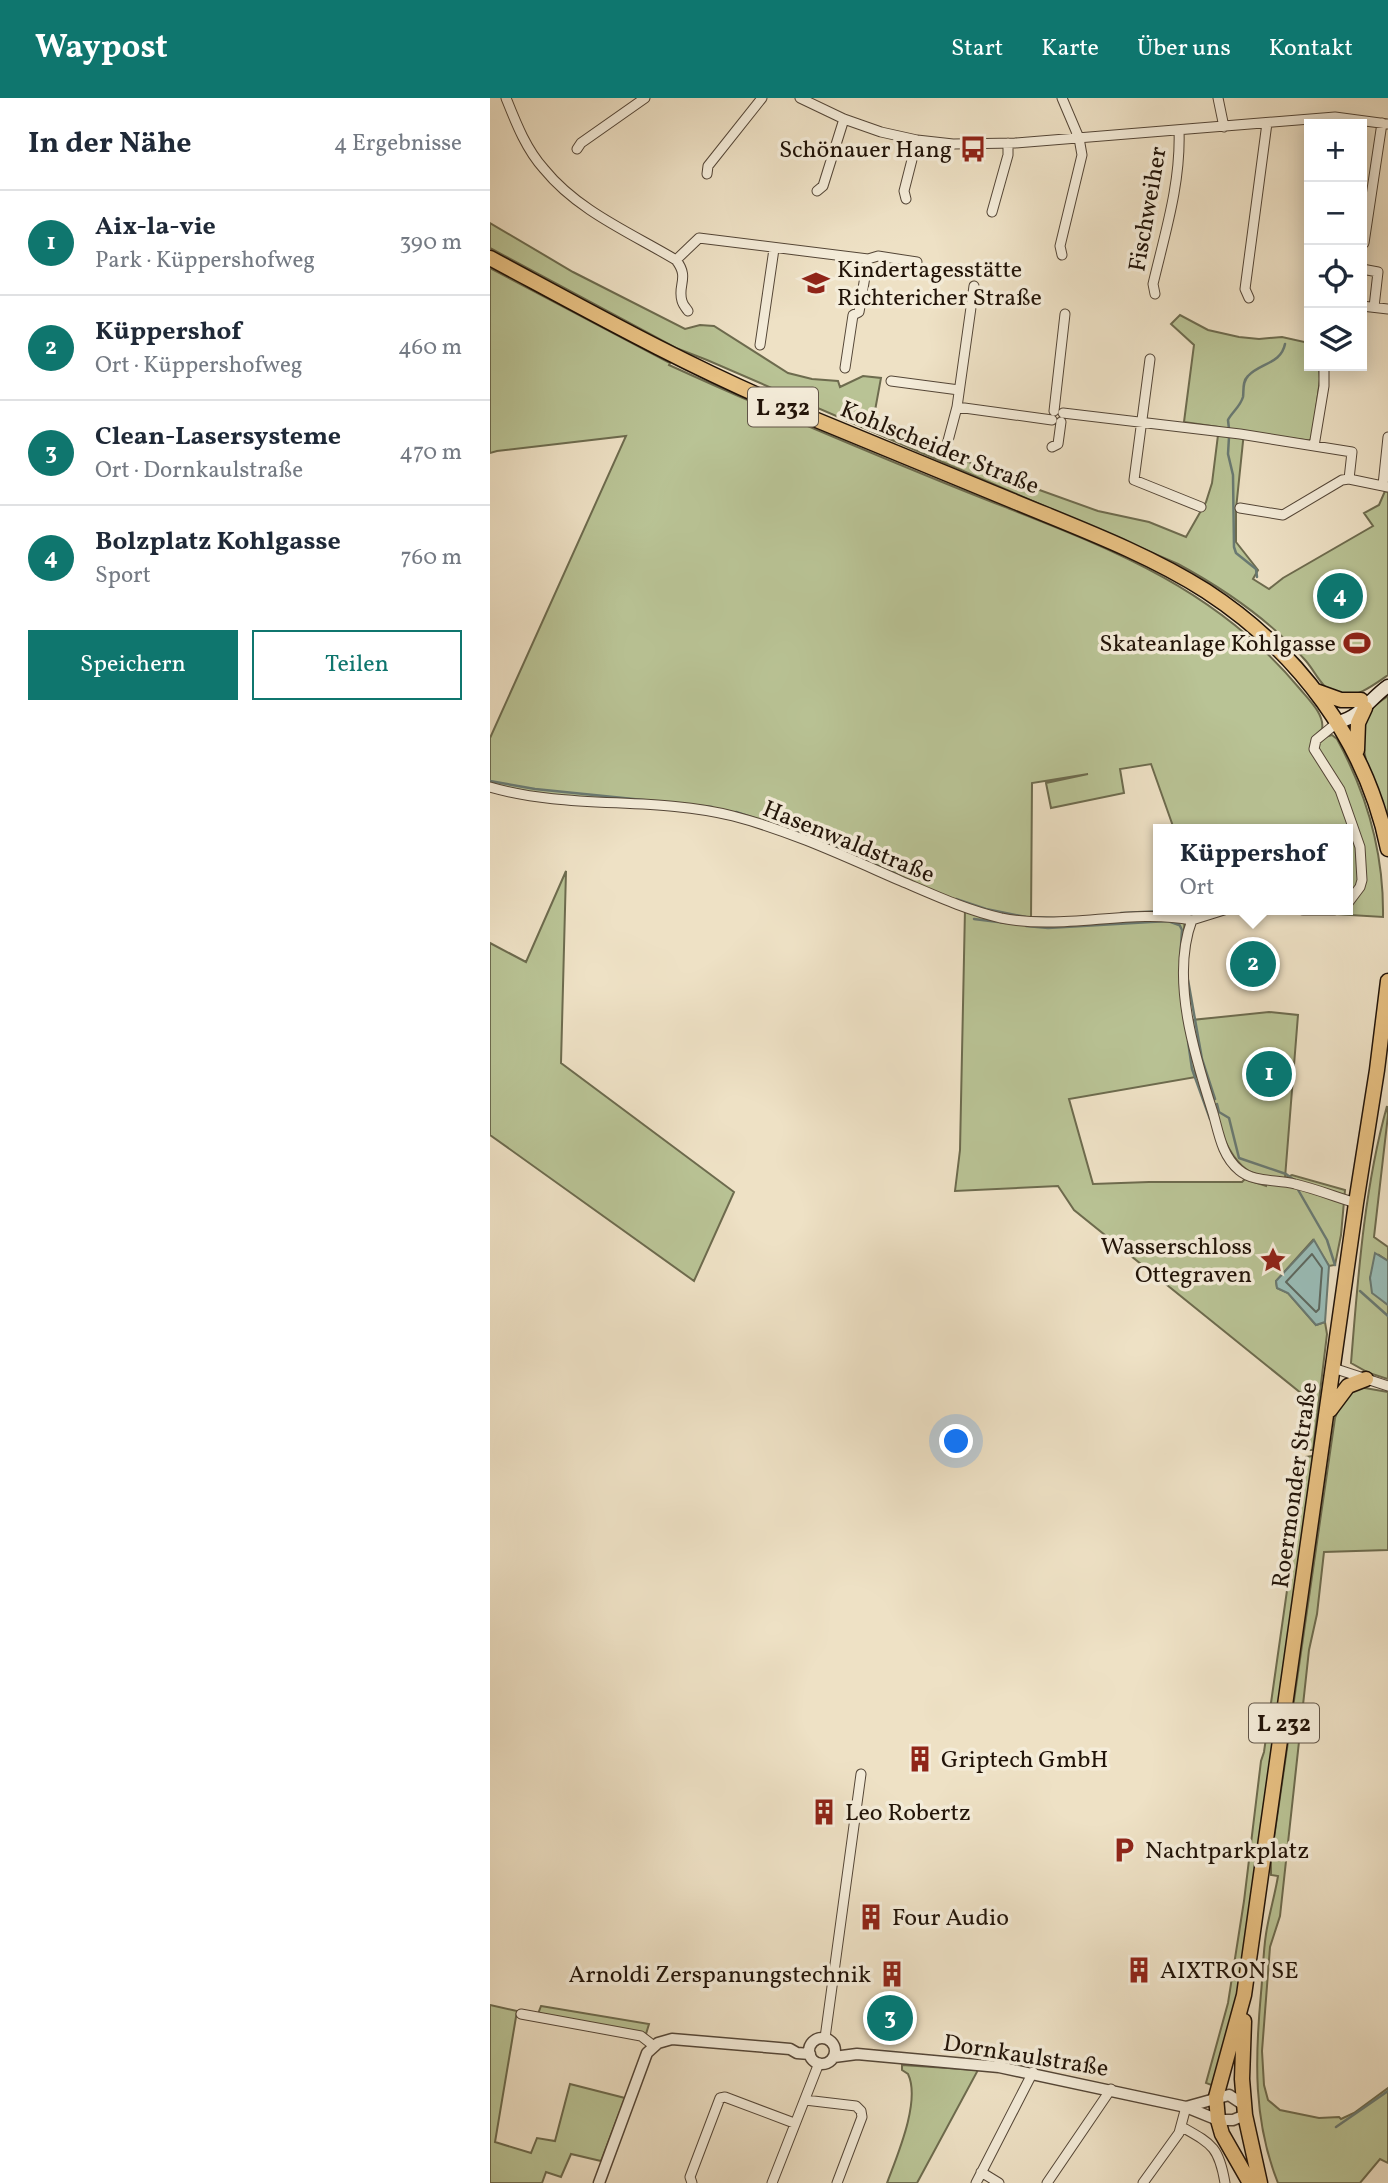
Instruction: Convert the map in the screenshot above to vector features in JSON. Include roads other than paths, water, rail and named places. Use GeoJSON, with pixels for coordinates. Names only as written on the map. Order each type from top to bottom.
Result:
{"type":"FeatureCollection","features":[{"type":"Feature","properties":{"kind":"main road","name":"Kohlscheider Straße"},"geometry":{"type":"LineString","coordinates":[[490,258],[665,353],[781,406],[1108,540],[1175,574],[1212,596],[1260,632],[1301,673],[1338,722]]}},
{"type":"Feature","properties":{"kind":"main road"},"geometry":{"type":"LineString","coordinates":[[1338,722],[1348,720],[1363,704],[1383,690]]}},
{"type":"Feature","properties":{"kind":"main road"},"geometry":{"type":"LineString","coordinates":[[1316,691],[1341,701],[1363,704]]}},
{"type":"Feature","properties":{"kind":"main road"},"geometry":{"type":"LineString","coordinates":[[1358,759],[1356,733],[1363,704]]}},
{"type":"Feature","properties":{"kind":"main road","name":"L 232"},"geometry":{"type":"LineString","coordinates":[[1338,722],[1358,759],[1376,804],[1388,849]]}},
{"type":"Feature","properties":{"kind":"main road","name":"Roermonder Straße"},"geometry":{"type":"LineString","coordinates":[[1250,2183],[1222,2134],[1216,2097],[1244,1995],[1388,981]]}},
{"type":"Feature","properties":{"kind":"main road"},"geometry":{"type":"LineString","coordinates":[[1326,1417],[1348,1386],[1366,1379]]}},
{"type":"Feature","properties":{"kind":"main road","name":"Roermonder Straße"},"geometry":{"type":"LineString","coordinates":[[1244,1995],[1244,2110],[1261,2183]]}},
{"type":"Feature","properties":{"kind":"street"},"geometry":{"type":"LineString","coordinates":[[506,98],[529,147],[556,184],[590,210],[676,260],[684,277],[681,299],[688,311]]}},
{"type":"Feature","properties":{"kind":"street"},"geometry":{"type":"LineString","coordinates":[[577,149],[581,143],[645,98]]}},
{"type":"Feature","properties":{"kind":"street"},"geometry":{"type":"LineString","coordinates":[[707,174],[708,166],[762,98]]}},
{"type":"Feature","properties":{"kind":"street"},"geometry":{"type":"LineString","coordinates":[[800,98],[844,119],[881,132],[953,144],[1008,143],[1179,131],[1335,117],[1385,124],[1367,226]]}},
{"type":"Feature","properties":{"kind":"street"},"geometry":{"type":"LineString","coordinates":[[1062,98],[1079,138],[1082,155],[1060,246],[1062,255]]}},
{"type":"Feature","properties":{"kind":"street"},"geometry":{"type":"LineString","coordinates":[[1217,98],[1224,127]]}},
{"type":"Feature","properties":{"kind":"street"},"geometry":{"type":"LineString","coordinates":[[817,191],[823,186],[844,119]]}},
{"type":"Feature","properties":{"kind":"street"},"geometry":{"type":"LineString","coordinates":[[1249,298],[1245,289],[1267,123]]}},
{"type":"Feature","properties":{"kind":"street","name":"Fischweiher"},"geometry":{"type":"LineString","coordinates":[[1155,294],[1153,284],[1177,181],[1179,131]]}},
{"type":"Feature","properties":{"kind":"street"},"geometry":{"type":"LineString","coordinates":[[906,199],[904,191],[917,140]]}},
{"type":"Feature","properties":{"kind":"street"},"geometry":{"type":"LineString","coordinates":[[992,212],[1008,143]]}},
{"type":"Feature","properties":{"kind":"street"},"geometry":{"type":"LineString","coordinates":[[676,260],[699,238],[774,249],[781,247],[868,259],[878,256],[917,262]]}},
{"type":"Feature","properties":{"kind":"street"},"geometry":{"type":"LineString","coordinates":[[760,345],[774,249]]}},
{"type":"Feature","properties":{"kind":"street"},"geometry":{"type":"LineString","coordinates":[[849,362],[853,315],[859,312],[868,259]]}},
{"type":"Feature","properties":{"kind":"street"},"geometry":{"type":"LineString","coordinates":[[1367,270],[1378,272],[1374,307]]}},
{"type":"Feature","properties":{"kind":"street"},"geometry":{"type":"LineString","coordinates":[[945,452],[957,407],[974,286]]}},
{"type":"Feature","properties":{"kind":"street"},"geometry":{"type":"LineString","coordinates":[[1367,306],[1388,309]]}},
{"type":"Feature","properties":{"kind":"street"},"geometry":{"type":"LineString","coordinates":[[1052,447],[1058,444],[1065,314]]}},
{"type":"Feature","properties":{"kind":"street"},"geometry":{"type":"LineString","coordinates":[[1150,359],[1134,480],[1201,508]]}},
{"type":"Feature","properties":{"kind":"street"},"geometry":{"type":"LineString","coordinates":[[1314,446],[1324,387],[1324,371]]}},
{"type":"Feature","properties":{"kind":"street"},"geometry":{"type":"LineString","coordinates":[[891,381],[959,390]]}},
{"type":"Feature","properties":{"kind":"street"},"geometry":{"type":"LineString","coordinates":[[957,407],[1143,421],[1352,452],[1349,479]]}},
{"type":"Feature","properties":{"kind":"street"},"geometry":{"type":"LineString","coordinates":[[1240,508],[1283,515],[1342,480],[1385,486],[1388,437]]}},
{"type":"Feature","properties":{"kind":"street"},"geometry":{"type":"LineString","coordinates":[[1338,722],[1316,740],[1314,749],[1332,775],[1352,824]]}},
{"type":"Feature","properties":{"kind":"street","name":"Hasenwaldstraße"},"geometry":{"type":"LineString","coordinates":[[490,787],[542,798],[669,807],[730,815],[789,834],[957,905],[1002,918],[1040,923],[1160,917],[1192,920]]}},
{"type":"Feature","properties":{"kind":"street"},"geometry":{"type":"LineString","coordinates":[[1353,828],[1362,859],[1360,887],[1353,896]]}},
{"type":"Feature","properties":{"kind":"street"},"geometry":{"type":"LineString","coordinates":[[1208,915],[1192,920],[1185,953],[1184,975],[1195,1057],[1225,1153],[1238,1170],[1247,1176],[1296,1184],[1356,1203]]}},
{"type":"Feature","properties":{"kind":"street"},"geometry":{"type":"LineString","coordinates":[[1333,1368],[1388,1386]]}},
{"type":"Feature","properties":{"kind":"street"},"geometry":{"type":"LineString","coordinates":[[819,2063],[828,2062],[834,2057],[835,2049],[829,2040],[861,1774]]}},
{"type":"Feature","properties":{"kind":"street"},"geometry":{"type":"LineString","coordinates":[[521,2014],[641,2036],[653,2046]]}},
{"type":"Feature","properties":{"kind":"street"},"geometry":{"type":"LineString","coordinates":[[599,2183],[647,2053],[653,2046],[663,2040],[672,2039],[790,2049],[820,2038],[829,2040]]}},
{"type":"Feature","properties":{"kind":"street","name":"Dornkaulstraße"},"geometry":{"type":"LineString","coordinates":[[829,2040],[857,2054]]}},
{"type":"Feature","properties":{"kind":"street"},"geometry":{"type":"LineString","coordinates":[[810,2054],[812,2042]]}},
{"type":"Feature","properties":{"kind":"street"},"geometry":{"type":"LineString","coordinates":[[790,2049],[797,2053],[810,2054],[819,2063]]}},
{"type":"Feature","properties":{"kind":"street","name":"Dornkaulstraße"},"geometry":{"type":"LineString","coordinates":[[834,2057],[857,2054],[999,2067],[1186,2107],[1218,2120]]}},
{"type":"Feature","properties":{"kind":"street"},"geometry":{"type":"LineString","coordinates":[[773,2183],[819,2063]]}},
{"type":"Feature","properties":{"kind":"street"},"geometry":{"type":"LineString","coordinates":[[976,2183],[1033,2073]]}},
{"type":"Feature","properties":{"kind":"street"},"geometry":{"type":"LineString","coordinates":[[1047,2183],[1111,2089]]}},
{"type":"Feature","properties":{"kind":"street"},"geometry":{"type":"LineString","coordinates":[[1143,2183],[1182,2127],[1186,2107],[1230,2095],[1244,2110],[1233,2120],[1218,2120]]}},
{"type":"Feature","properties":{"kind":"street"},"geometry":{"type":"LineString","coordinates":[[692,2183],[690,2177],[720,2098],[725,2097],[794,2123]]}},
{"type":"Feature","properties":{"kind":"street"},"geometry":{"type":"LineString","coordinates":[[805,2100],[856,2106],[861,2111],[862,2117],[837,2183]]}},
{"type":"Feature","properties":{"kind":"street"},"geometry":{"type":"LineString","coordinates":[[1182,2127],[1211,2144],[1222,2162],[1225,2183]]}},
{"type":"Feature","properties":{"kind":"street"},"geometry":{"type":"LineString","coordinates":[[981,2172],[999,2183]]}},
{"type":"Feature","properties":{"kind":"water"},"geometry":{"type":"Polygon","coordinates":[[[1314,1240],[1329,1266],[1325,1322],[1316,1325],[1288,1293],[1277,1288],[1276,1281],[1314,1240]]]}},
{"type":"Feature","properties":{"kind":"water"},"geometry":{"type":"Polygon","coordinates":[[[1375,1253],[1388,1261],[1388,1305],[1372,1293],[1370,1278],[1375,1253]]]}},
{"type":"Feature","properties":{"kind":"waterway"},"geometry":{"type":"LineString","coordinates":[[1229,429],[1228,420],[1242,401],[1246,378],[1279,356],[1285,344]]}},
{"type":"Feature","properties":{"kind":"waterway"},"geometry":{"type":"LineString","coordinates":[[1229,437],[1228,454],[1233,475],[1234,547],[1236,553],[1256,569],[1257,577]]}},
{"type":"Feature","properties":{"kind":"waterway"},"geometry":{"type":"LineString","coordinates":[[490,781],[535,789],[712,807]]}},
{"type":"Feature","properties":{"kind":"waterway"},"geometry":{"type":"LineString","coordinates":[[736,812],[809,836]]}},
{"type":"Feature","properties":{"kind":"waterway"},"geometry":{"type":"LineString","coordinates":[[815,838],[898,875]]}},
{"type":"Feature","properties":{"kind":"waterway"},"geometry":{"type":"LineString","coordinates":[[956,899],[986,909],[1026,917],[1059,918]]}},
{"type":"Feature","properties":{"kind":"waterway"},"geometry":{"type":"LineString","coordinates":[[1121,913],[1153,912]]}},
{"type":"Feature","properties":{"kind":"waterway"},"geometry":{"type":"LineString","coordinates":[[974,919],[1006,923]]}},
{"type":"Feature","properties":{"kind":"waterway"},"geometry":{"type":"LineString","coordinates":[[1026,926],[1048,928],[1168,921],[1179,925]]}},
{"type":"Feature","properties":{"kind":"waterway"},"geometry":{"type":"LineString","coordinates":[[1179,924],[1182,930],[1180,962]]}},
{"type":"Feature","properties":{"kind":"waterway"},"geometry":{"type":"LineString","coordinates":[[1188,980],[1202,1059],[1215,1099]]}},
{"type":"Feature","properties":{"kind":"waterway"},"geometry":{"type":"LineString","coordinates":[[1188,1041],[1192,1069],[1210,1119]]}},
{"type":"Feature","properties":{"kind":"waterway"},"geometry":{"type":"LineString","coordinates":[[1217,1104],[1219,1112],[1229,1118],[1239,1158],[1286,1174],[1294,1180]]}},
{"type":"Feature","properties":{"kind":"waterway"},"geometry":{"type":"LineString","coordinates":[[1297,1188],[1327,1240],[1335,1265]]}},
{"type":"Feature","properties":{"kind":"waterway"},"geometry":{"type":"LineString","coordinates":[[1360,1291],[1388,1316]]}},
{"type":"Feature","properties":{"kind":"waterway"},"geometry":{"type":"LineString","coordinates":[[1336,2127],[1388,2091]]}},
{"type":"Feature","properties":{"kind":"place","name":"Schönauer Hang"},"geometry":{"type":"Point","coordinates":[973,149]}},
{"type":"Feature","properties":{"kind":"place","name":"Kindertagesstätte Richtericher Straße"},"geometry":{"type":"Point","coordinates":[816,283]}},
{"type":"Feature","properties":{"kind":"place","name":"Bolzplatz Kohlgasse"},"geometry":{"type":"Point","coordinates":[1340,596]}},
{"type":"Feature","properties":{"kind":"place","name":"Skateanlage Kohlgasse"},"geometry":{"type":"Point","coordinates":[1357,643]}},
{"type":"Feature","properties":{"kind":"place","name":"Küppershof"},"geometry":{"type":"Point","coordinates":[1253,964]}},
{"type":"Feature","properties":{"kind":"place","name":"Aix-la-vie"},"geometry":{"type":"Point","coordinates":[1269,1074]}},
{"type":"Feature","properties":{"kind":"place","name":"Wasserschloss Ottegraven"},"geometry":{"type":"Point","coordinates":[1273,1260]}},
{"type":"Feature","properties":{"kind":"place","name":"Griptech GmbH"},"geometry":{"type":"Point","coordinates":[920,1759]}},
{"type":"Feature","properties":{"kind":"place","name":"Leo Robertz"},"geometry":{"type":"Point","coordinates":[824,1812]}},
{"type":"Feature","properties":{"kind":"place","name":"Nachtparkplatz"},"geometry":{"type":"Point","coordinates":[1124,1850]}},
{"type":"Feature","properties":{"kind":"place","name":"Four Audio"},"geometry":{"type":"Point","coordinates":[871,1917]}},
{"type":"Feature","properties":{"kind":"place","name":"AIXTRON SE"},"geometry":{"type":"Point","coordinates":[1139,1970]}},
{"type":"Feature","properties":{"kind":"place","name":"Arnoldi Zerspanungstechnik"},"geometry":{"type":"Point","coordinates":[892,1974]}},
{"type":"Feature","properties":{"kind":"place","name":"Clean-Lasersysteme"},"geometry":{"type":"Point","coordinates":[890,2018]}}]}
